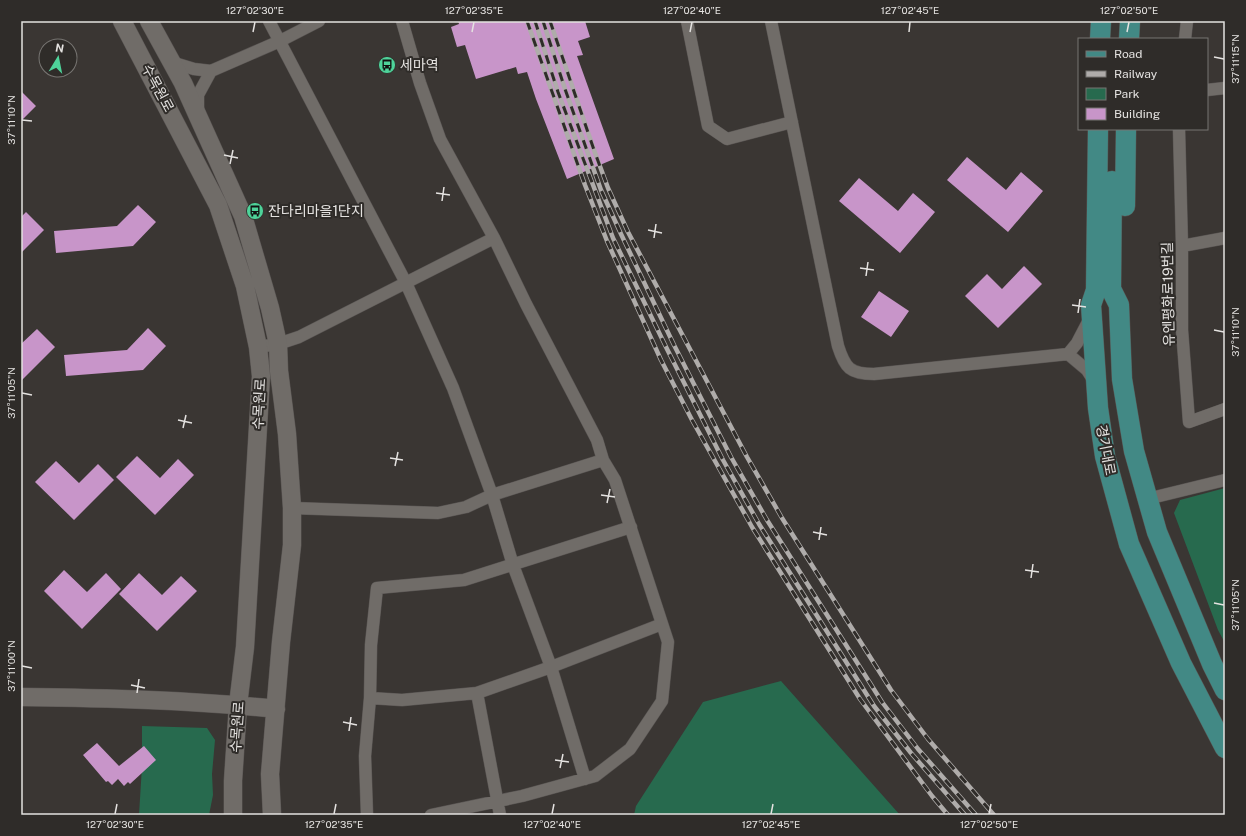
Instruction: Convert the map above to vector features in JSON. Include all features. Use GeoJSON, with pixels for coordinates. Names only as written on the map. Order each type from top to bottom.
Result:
{"type":"FeatureCollection","features":[{"type":"Feature","properties":{"kind":"main road"},"geometry":{"type":"LineString","coordinates":[[1089,21],[1089,38]]}},
{"type":"Feature","properties":{"kind":"main road"},"geometry":{"type":"LineString","coordinates":[[1100,38],[1101,21]]}},
{"type":"Feature","properties":{"kind":"main road"},"geometry":{"type":"LineString","coordinates":[[1113,21],[1113,38]]}},
{"type":"Feature","properties":{"kind":"main road"},"geometry":{"type":"LineString","coordinates":[[1129,38],[1130,21]]}},
{"type":"Feature","properties":{"kind":"main road"},"geometry":{"type":"LineString","coordinates":[[1086,130],[1085,289],[1091,310]]}},
{"type":"Feature","properties":{"kind":"main road","name":"경기대로"},"geometry":{"type":"LineString","coordinates":[[1098,130],[1096,290],[1091,310],[1096,385],[1105,456],[1129,544],[1182,663],[1225,748]]}},
{"type":"Feature","properties":{"kind":"main road","name":"경기대로"},"geometry":{"type":"LineString","coordinates":[[1112,130],[1111,289],[1119,305],[1122,379],[1134,451],[1157,532],[1212,664],[1225,690]]}},
{"type":"Feature","properties":{"kind":"main road"},"geometry":{"type":"LineString","coordinates":[[1119,305],[1124,288],[1126,130]]}},
{"type":"Feature","properties":{"kind":"street","name":"수목원로"},"geometry":{"type":"LineString","coordinates":[[122,21],[218,205],[245,286],[258,347],[261,376],[245,646],[238,705],[233,781],[233,815]]}},
{"type":"Feature","properties":{"kind":"street","name":"수목원로"},"geometry":{"type":"LineString","coordinates":[[149,21],[183,83],[244,216],[270,308],[278,344],[279,371],[287,434],[292,508],[292,545],[281,642],[270,774],[272,815]]}},
{"type":"Feature","properties":{"kind":"street"},"geometry":{"type":"LineString","coordinates":[[269,21],[406,283],[453,388],[492,495],[514,565],[551,667],[585,779]]}},
{"type":"Feature","properties":{"kind":"street"},"geometry":{"type":"LineString","coordinates":[[172,62],[194,69],[211,71],[280,41],[319,21]]}},
{"type":"Feature","properties":{"kind":"street"},"geometry":{"type":"LineString","coordinates":[[402,21],[420,83],[440,139],[494,238],[526,304],[597,440],[603,460],[615,480],[668,642],[662,701],[630,749],[595,776],[522,796],[431,815]]}},
{"type":"Feature","properties":{"kind":"street"},"geometry":{"type":"LineString","coordinates":[[687,21],[708,126],[727,139],[792,122]]}},
{"type":"Feature","properties":{"kind":"street"},"geometry":{"type":"LineString","coordinates":[[771,21],[838,346],[842,359],[849,369],[864,374],[874,374],[1068,354],[1077,343],[1091,310]]}},
{"type":"Feature","properties":{"kind":"street"},"geometry":{"type":"LineString","coordinates":[[1185,38],[1187,21]]}},
{"type":"Feature","properties":{"kind":"street"},"geometry":{"type":"LineString","coordinates":[[199,117],[198,95],[211,71]]}},
{"type":"Feature","properties":{"kind":"street"},"geometry":{"type":"LineString","coordinates":[[1208,90],[1225,88]]}},
{"type":"Feature","properties":{"kind":"street","name":"유엔평화로19번길"},"geometry":{"type":"LineString","coordinates":[[1179,130],[1182,246],[1182,330],[1190,422],[1225,409]]}},
{"type":"Feature","properties":{"kind":"street"},"geometry":{"type":"LineString","coordinates":[[258,347],[278,344],[299,337],[494,238]]}},
{"type":"Feature","properties":{"kind":"street"},"geometry":{"type":"LineString","coordinates":[[1182,246],[1225,238]]}},
{"type":"Feature","properties":{"kind":"street"},"geometry":{"type":"LineString","coordinates":[[1068,354],[1087,370],[1096,385]]}},
{"type":"Feature","properties":{"kind":"street"},"geometry":{"type":"LineString","coordinates":[[292,508],[438,513],[466,507],[492,495],[603,460]]}},
{"type":"Feature","properties":{"kind":"street"},"geometry":{"type":"LineString","coordinates":[[1147,499],[1225,480]]}},
{"type":"Feature","properties":{"kind":"street"},"geometry":{"type":"LineString","coordinates":[[367,815],[365,756],[370,698],[371,645],[376,588],[464,580],[631,527]]}},
{"type":"Feature","properties":{"kind":"street"},"geometry":{"type":"LineString","coordinates":[[370,698],[402,700],[477,693],[551,667],[662,624]]}},
{"type":"Feature","properties":{"kind":"street"},"geometry":{"type":"LineString","coordinates":[[477,693],[500,815]]}},
{"type":"Feature","properties":{"kind":"street"},"geometry":{"type":"LineString","coordinates":[[21,697],[106,698],[238,705],[276,709]]}},
{"type":"Feature","properties":{"kind":"green space"},"geometry":{"type":"Polygon","coordinates":[[[1225,488],[1225,643],[1218,630],[1174,513],[1180,500],[1225,488]]]}},
{"type":"Feature","properties":{"kind":"green space"},"geometry":{"type":"Polygon","coordinates":[[[781,681],[900,815],[634,815],[636,806],[703,702],[781,681]]]}},
{"type":"Feature","properties":{"kind":"green space"},"geometry":{"type":"Polygon","coordinates":[[[142,726],[207,728],[215,740],[212,774],[213,795],[209,815],[139,815],[142,766],[142,726]]]}},
{"type":"Feature","properties":{"kind":"building"},"geometry":{"type":"Polygon","coordinates":[[[458,21],[585,21],[590,37],[578,41],[583,55],[577,56],[614,159],[567,179],[527,72],[518,74],[516,67],[476,79],[465,45],[457,47],[451,27],[459,24],[458,21]]]}},
{"type":"Feature","properties":{"kind":"building"},"geometry":{"type":"Polygon","coordinates":[[[21,91],[36,106],[21,121],[21,91]]]}},
{"type":"Feature","properties":{"kind":"building"},"geometry":{"type":"Polygon","coordinates":[[[967,157],[1006,190],[1021,172],[1043,191],[1008,232],[947,180],[967,157]]]}},
{"type":"Feature","properties":{"kind":"building"},"geometry":{"type":"Polygon","coordinates":[[[859,178],[898,211],[913,193],[935,212],[900,253],[839,201],[859,178]]]}},
{"type":"Feature","properties":{"kind":"building"},"geometry":{"type":"Polygon","coordinates":[[[138,205],[156,222],[133,246],[56,253],[54,231],[117,226],[138,205]]]}},
{"type":"Feature","properties":{"kind":"building"},"geometry":{"type":"Polygon","coordinates":[[[26,212],[44,230],[21,253],[21,217],[26,212]]]}},
{"type":"Feature","properties":{"kind":"building"},"geometry":{"type":"Polygon","coordinates":[[[1024,266],[1042,284],[998,328],[965,296],[987,274],[1002,289],[1024,266]]]}},
{"type":"Feature","properties":{"kind":"building"},"geometry":{"type":"Polygon","coordinates":[[[879,291],[909,311],[891,337],[861,317],[879,291]]]}},
{"type":"Feature","properties":{"kind":"building"},"geometry":{"type":"Polygon","coordinates":[[[148,328],[166,346],[143,370],[66,376],[64,355],[127,350],[148,328]]]}},
{"type":"Feature","properties":{"kind":"building"},"geometry":{"type":"Polygon","coordinates":[[[37,329],[55,347],[21,381],[21,344],[37,329]]]}},
{"type":"Feature","properties":{"kind":"building"},"geometry":{"type":"Polygon","coordinates":[[[137,456],[160,478],[178,459],[194,475],[155,515],[116,477],[137,456]]]}},
{"type":"Feature","properties":{"kind":"building"},"geometry":{"type":"Polygon","coordinates":[[[56,461],[79,483],[98,464],[114,480],[74,520],[35,482],[56,461]]]}},
{"type":"Feature","properties":{"kind":"building"},"geometry":{"type":"Polygon","coordinates":[[[64,570],[87,592],[106,573],[121,589],[82,629],[44,591],[64,570]]]}},
{"type":"Feature","properties":{"kind":"building"},"geometry":{"type":"Polygon","coordinates":[[[139,573],[162,595],[181,576],[197,591],[157,631],[119,594],[139,573]]]}},
{"type":"Feature","properties":{"kind":"building"},"geometry":{"type":"Polygon","coordinates":[[[97,743],[119,766],[144,746],[156,760],[130,784],[128,782],[124,786],[118,779],[112,785],[108,781],[106,782],[83,755],[97,743]]]}},
{"type":"Feature","properties":{"kind":"railway"},"geometry":{"type":"LineString","coordinates":[[527,21],[585,185],[607,241],[661,360],[692,420],[752,527],[860,699],[932,796],[948,815]]}},
{"type":"Feature","properties":{"kind":"railway"},"geometry":{"type":"LineString","coordinates":[[535,21],[558,92],[613,238],[723,460],[759,524],[874,706],[911,753],[965,815]]}},
{"type":"Feature","properties":{"kind":"railway"},"geometry":{"type":"LineString","coordinates":[[543,21],[565,89],[601,190],[674,345],[731,457],[767,520],[882,702],[918,749],[976,815]]}},
{"type":"Feature","properties":{"kind":"railway"},"geometry":{"type":"LineString","coordinates":[[550,21],[608,188],[628,232],[747,457],[782,518],[891,690],[928,739],[994,815]]}},
{"type":"Feature","properties":{"kind":"place","name":"세마역"},"geometry":{"type":"Point","coordinates":[387,65]}},
{"type":"Feature","properties":{"kind":"place","name":"잔다리마을1단지"},"geometry":{"type":"Point","coordinates":[255,211]}}]}
